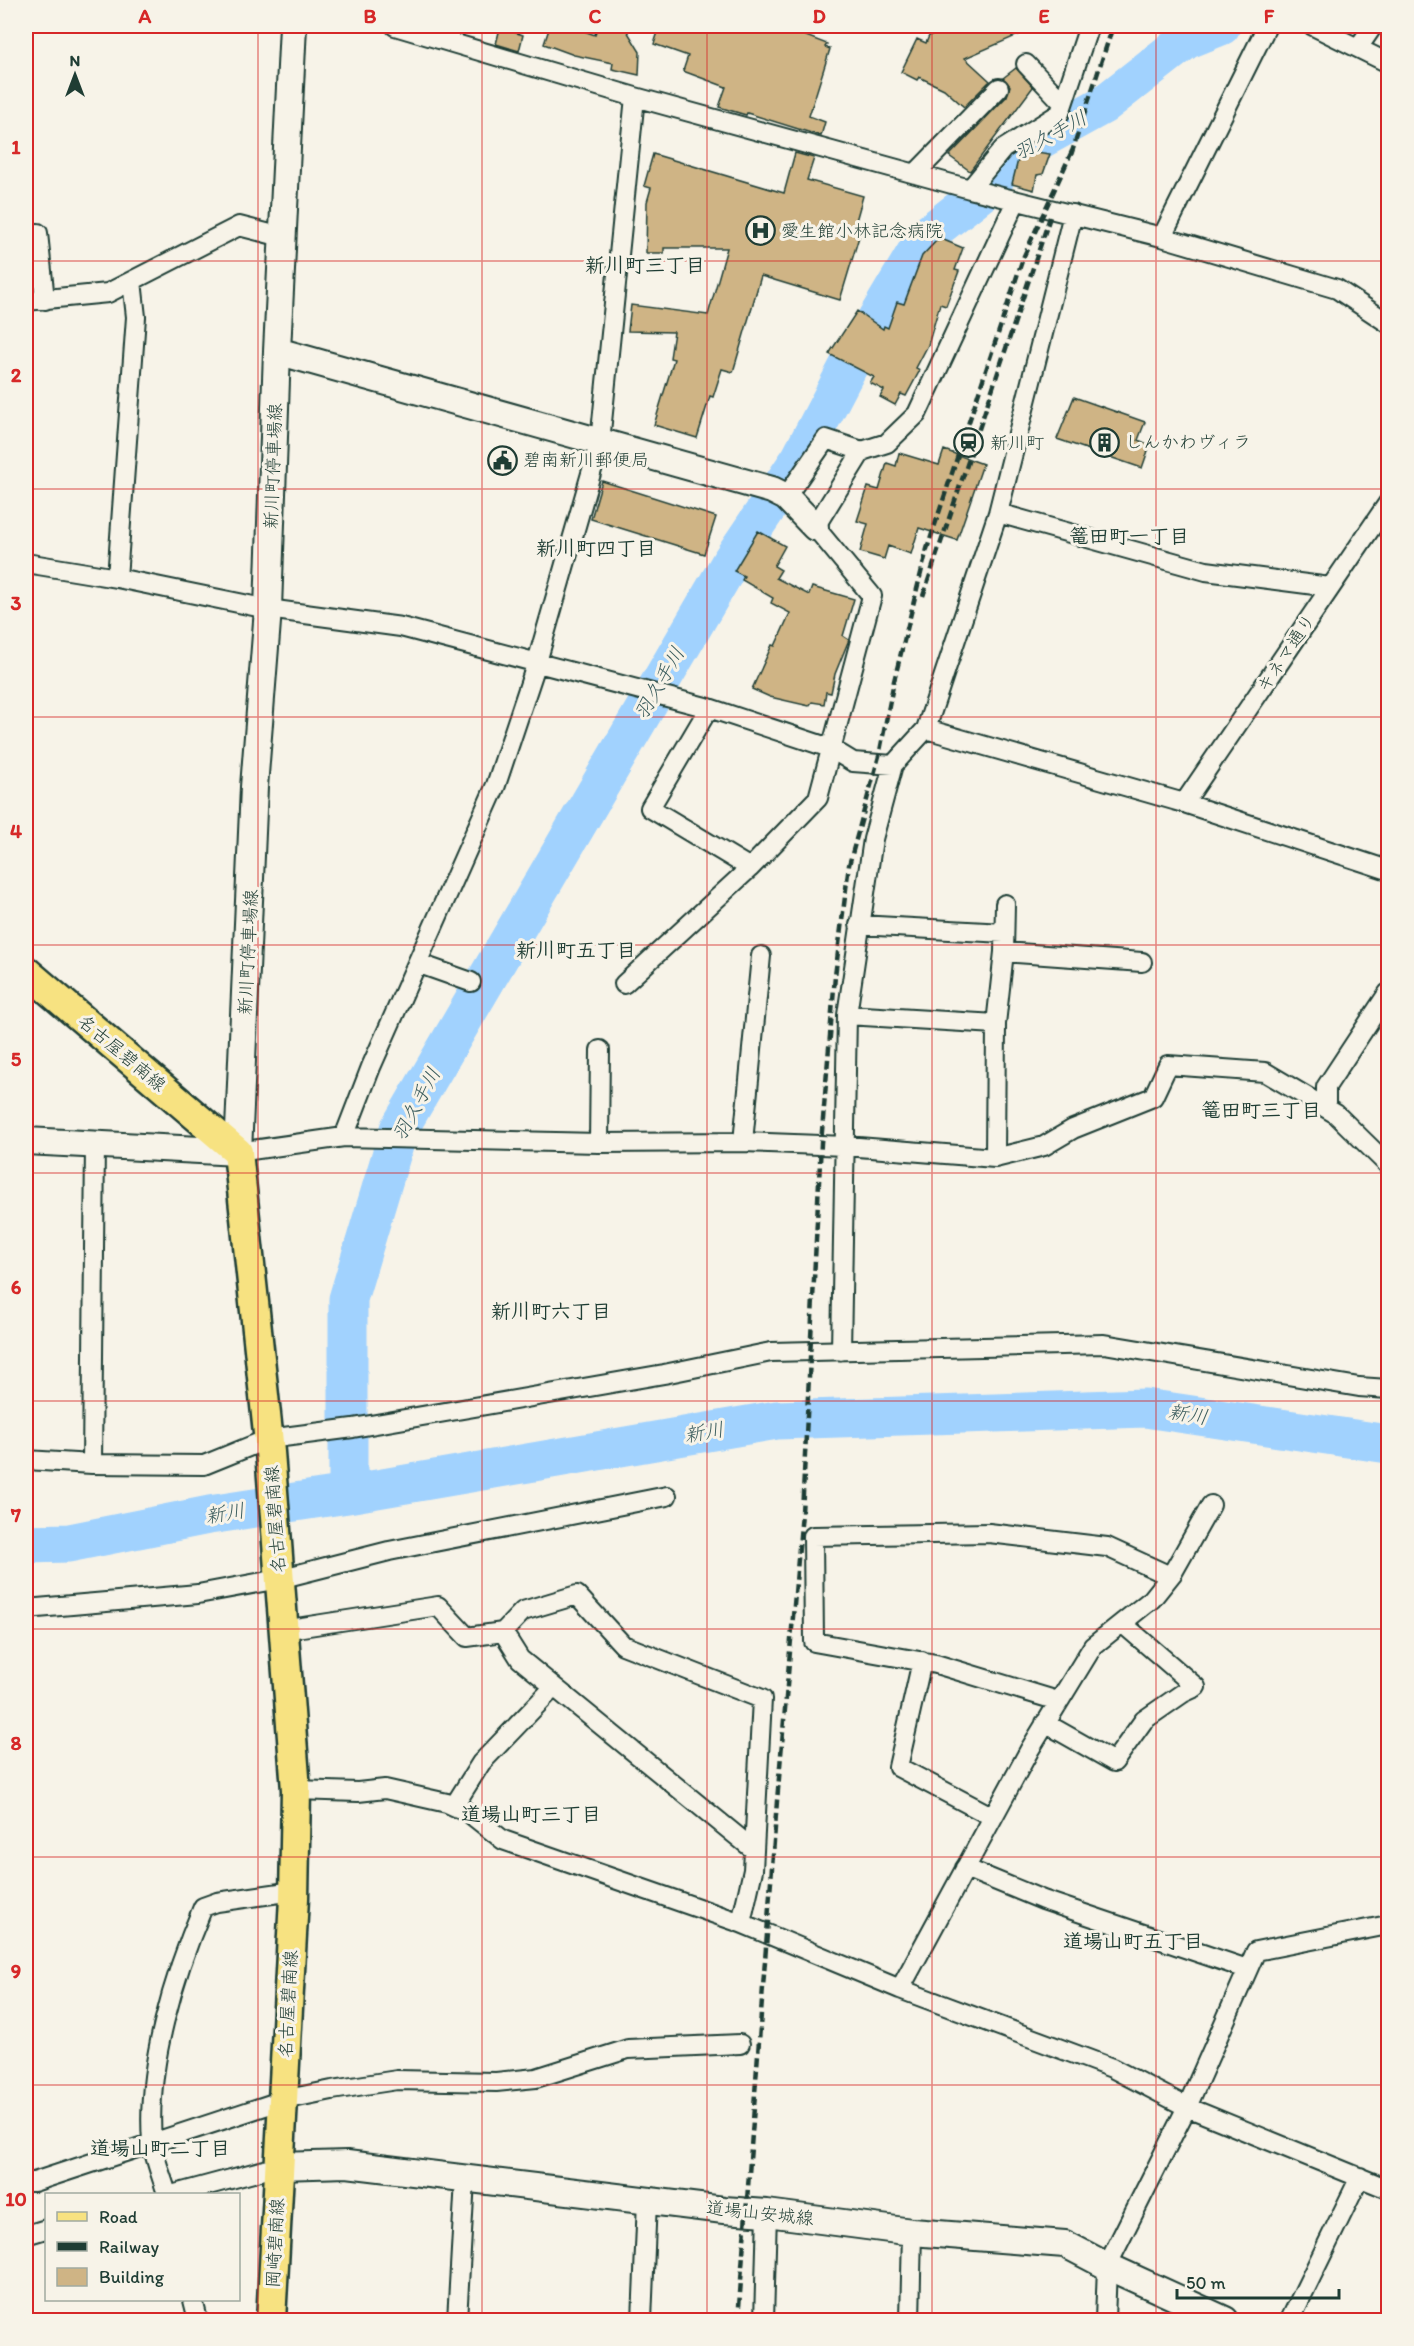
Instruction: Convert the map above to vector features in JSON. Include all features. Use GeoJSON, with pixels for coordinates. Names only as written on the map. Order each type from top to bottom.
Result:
{"type":"FeatureCollection","features":[{"type":"Feature","properties":{"kind":"main road","name":"新川町停車場線"},"geometry":{"type":"LineString","coordinates":[[238,1152],[254,787],[268,609],[277,351],[293,26]]}},
{"type":"Feature","properties":{"kind":"main road"},"geometry":{"type":"LineString","coordinates":[[277,351],[772,490],[786,497],[815,527]]}},
{"type":"Feature","properties":{"kind":"main road","name":"名古屋碧南線"},"geometry":{"type":"LineString","coordinates":[[26,971],[238,1152],[269,1446],[296,1790],[294,1891],[279,2166]]}},
{"type":"Feature","properties":{"kind":"main road"},"geometry":{"type":"LineString","coordinates":[[26,1141],[238,1152]]}},
{"type":"Feature","properties":{"kind":"main road","name":"道場山安城線"},"geometry":{"type":"LineString","coordinates":[[279,2166],[347,2164],[912,2232],[1065,2244],[1107,2266],[1226,2320]]}},
{"type":"Feature","properties":{"kind":"main road","name":"岡崎碧南線"},"geometry":{"type":"LineString","coordinates":[[271,2320],[279,2166]]}},
{"type":"Feature","properties":{"kind":"street"},"geometry":{"type":"LineString","coordinates":[[394,26],[915,174],[1162,237],[1337,289],[1389,324]]}},
{"type":"Feature","properties":{"kind":"street"},"geometry":{"type":"LineString","coordinates":[[970,189],[1003,149],[1060,113],[1089,26]]}},
{"type":"Feature","properties":{"kind":"street"},"geometry":{"type":"LineString","coordinates":[[1162,237],[1267,26]]}},
{"type":"Feature","properties":{"kind":"street"},"geometry":{"type":"LineString","coordinates":[[1313,26],[1389,63]]}},
{"type":"Feature","properties":{"kind":"street"},"geometry":{"type":"LineString","coordinates":[[1358,48],[1373,26]]}},
{"type":"Feature","properties":{"kind":"street"},"geometry":{"type":"LineString","coordinates":[[1026,64],[1063,103]]}},
{"type":"Feature","properties":{"kind":"street"},"geometry":{"type":"LineString","coordinates":[[915,174],[999,88]]}},
{"type":"Feature","properties":{"kind":"street"},"geometry":{"type":"LineString","coordinates":[[344,1137],[371,1066],[496,785],[537,663],[600,442],[635,96]]}},
{"type":"Feature","properties":{"kind":"street"},"geometry":{"type":"LineString","coordinates":[[786,497],[826,440],[862,451],[887,443],[917,414],[1016,201]]}},
{"type":"Feature","properties":{"kind":"street"},"geometry":{"type":"LineString","coordinates":[[842,1351],[847,1015],[873,839],[893,765],[926,729],[998,513],[1073,214]]}},
{"type":"Feature","properties":{"kind":"street"},"geometry":{"type":"LineString","coordinates":[[26,301],[108,293],[239,226],[282,237]]}},
{"type":"Feature","properties":{"kind":"street"},"geometry":{"type":"LineString","coordinates":[[38,233],[45,300]]}},
{"type":"Feature","properties":{"kind":"street"},"geometry":{"type":"LineString","coordinates":[[117,578],[136,317],[132,281]]}},
{"type":"Feature","properties":{"kind":"street"},"geometry":{"type":"LineString","coordinates":[[624,984],[750,868],[818,798],[872,596],[815,527],[862,451]]}},
{"type":"Feature","properties":{"kind":"street","name":"キネマ通り"},"geometry":{"type":"LineString","coordinates":[[1184,803],[1389,503]]}},
{"type":"Feature","properties":{"kind":"street"},"geometry":{"type":"LineString","coordinates":[[998,513],[1206,571],[1330,587]]}},
{"type":"Feature","properties":{"kind":"street"},"geometry":{"type":"LineString","coordinates":[[26,563],[117,578],[268,609],[401,627],[709,708],[830,748],[853,762],[893,765]]}},
{"type":"Feature","properties":{"kind":"street"},"geometry":{"type":"LineString","coordinates":[[709,708],[650,808],[750,868]]}},
{"type":"Feature","properties":{"kind":"street"},"geometry":{"type":"LineString","coordinates":[[926,729],[1184,803],[1389,870]]}},
{"type":"Feature","properties":{"kind":"street"},"geometry":{"type":"LineString","coordinates":[[995,1158],[996,1024],[1004,952],[1005,904]]}},
{"type":"Feature","properties":{"kind":"street"},"geometry":{"type":"LineString","coordinates":[[859,925],[1004,933]]}},
{"type":"Feature","properties":{"kind":"street"},"geometry":{"type":"LineString","coordinates":[[1004,952],[1142,962]]}},
{"type":"Feature","properties":{"kind":"street"},"geometry":{"type":"LineString","coordinates":[[743,1142],[761,956]]}},
{"type":"Feature","properties":{"kind":"street"},"geometry":{"type":"LineString","coordinates":[[417,963],[471,982]]}},
{"type":"Feature","properties":{"kind":"street"},"geometry":{"type":"LineString","coordinates":[[1326,1108],[1326,1087],[1389,993]]}},
{"type":"Feature","properties":{"kind":"street"},"geometry":{"type":"LineString","coordinates":[[847,1015],[996,1024]]}},
{"type":"Feature","properties":{"kind":"street"},"geometry":{"type":"LineString","coordinates":[[599,1143],[600,1050]]}},
{"type":"Feature","properties":{"kind":"street"},"geometry":{"type":"LineString","coordinates":[[238,1152],[344,1137],[599,1143],[743,1142],[846,1146],[995,1158],[1044,1146],[1072,1129],[1153,1097],[1168,1065],[1266,1072],[1336,1114],[1389,1165]]}},
{"type":"Feature","properties":{"kind":"street"},"geometry":{"type":"LineString","coordinates":[[92,1464],[95,1143]]}},
{"type":"Feature","properties":{"kind":"street"},"geometry":{"type":"LineString","coordinates":[[26,1460],[92,1464],[204,1465],[269,1446],[365,1426],[652,1376],[771,1352],[1104,1344],[1359,1387],[1389,1389]]}},
{"type":"Feature","properties":{"kind":"street"},"geometry":{"type":"LineString","coordinates":[[26,1609],[198,1594],[278,1573],[667,1496]]}},
{"type":"Feature","properties":{"kind":"street"},"geometry":{"type":"LineString","coordinates":[[900,1989],[1045,1723],[1093,1646],[1152,1599],[1170,1576],[1211,1505]]}},
{"type":"Feature","properties":{"kind":"street"},"geometry":{"type":"LineString","coordinates":[[1058,1701],[922,1661],[814,1642],[813,1536],[1000,1534],[1107,1547],[1170,1576]]}},
{"type":"Feature","properties":{"kind":"street"},"geometry":{"type":"LineString","coordinates":[[283,1630],[438,1606],[467,1637],[503,1632],[523,1611],[577,1595],[622,1645],[762,1699],[753,1870],[741,1923]]}},
{"type":"Feature","properties":{"kind":"street"},"geometry":{"type":"LineString","coordinates":[[1045,1723],[1114,1762],[1144,1720],[1183,1693],[1196,1687],[1122,1623]]}},
{"type":"Feature","properties":{"kind":"street"},"geometry":{"type":"LineString","coordinates":[[503,1632],[520,1659],[754,1850]]}},
{"type":"Feature","properties":{"kind":"street"},"geometry":{"type":"LineString","coordinates":[[922,1661],[898,1767],[993,1817]]}},
{"type":"Feature","properties":{"kind":"street"},"geometry":{"type":"LineString","coordinates":[[454,1806],[481,1763],[554,1687]]}},
{"type":"Feature","properties":{"kind":"street"},"geometry":{"type":"LineString","coordinates":[[296,1790],[358,1792],[385,1789],[454,1806],[469,1814],[503,1840],[741,1923],[900,1989],[1112,2068],[1187,2106],[1389,2189]]}},
{"type":"Feature","properties":{"kind":"street"},"geometry":{"type":"LineString","coordinates":[[965,1868],[1043,1900],[1247,1969]]}},
{"type":"Feature","properties":{"kind":"street"},"geometry":{"type":"LineString","coordinates":[[166,2193],[152,2142],[156,2056],[187,1946],[203,1907],[217,1902],[294,1891]]}},
{"type":"Feature","properties":{"kind":"street"},"geometry":{"type":"LineString","coordinates":[[1106,2320],[1107,2266],[1187,2106],[1256,1951],[1389,1925]]}},
{"type":"Feature","properties":{"kind":"street"},"geometry":{"type":"LineString","coordinates":[[26,2182],[34,2182],[283,2100],[397,2080],[496,2082],[536,2078],[628,2049],[740,2044]]}},
{"type":"Feature","properties":{"kind":"street"},"geometry":{"type":"LineString","coordinates":[[179,2193],[279,2166]]}},
{"type":"Feature","properties":{"kind":"street"},"geometry":{"type":"LineString","coordinates":[[1290,2320],[1360,2177]]}},
{"type":"Feature","properties":{"kind":"street"},"geometry":{"type":"LineString","coordinates":[[457,2320],[465,2180]]}},
{"type":"Feature","properties":{"kind":"street"},"geometry":{"type":"LineString","coordinates":[[642,2320],[647,2201]]}},
{"type":"Feature","properties":{"kind":"street"},"geometry":{"type":"LineString","coordinates":[[764,2320],[767,2213]]}},
{"type":"Feature","properties":{"kind":"street"},"geometry":{"type":"LineString","coordinates":[[26,2235],[45,2229]]}},
{"type":"Feature","properties":{"kind":"street"},"geometry":{"type":"LineString","coordinates":[[910,2320],[912,2232]]}},
{"type":"Feature","properties":{"kind":"street"},"geometry":{"type":"LineString","coordinates":[[193,2301],[198,2320]]}},
{"type":"Feature","properties":{"kind":"building"},"geometry":{"type":"Polygon","coordinates":[[[550,26],[570,26],[595,35],[597,26],[624,26],[640,52],[639,75],[612,69],[613,63],[574,55],[544,44],[550,26]]]}},
{"type":"Feature","properties":{"kind":"building"},"geometry":{"type":"Polygon","coordinates":[[[660,26],[780,26],[827,44],[825,47],[830,49],[809,116],[825,122],[821,136],[747,113],[746,115],[719,107],[726,87],[683,71],[688,56],[654,44],[660,26]]]}},
{"type":"Feature","properties":{"kind":"building"},"geometry":{"type":"Polygon","coordinates":[[[949,26],[1039,26],[965,58],[990,81],[964,107],[944,89],[919,77],[917,80],[901,72],[917,39],[926,43],[929,36],[949,26]]]}},
{"type":"Feature","properties":{"kind":"building"},"geometry":{"type":"Polygon","coordinates":[[[500,28],[523,35],[519,51],[496,44],[500,28]]]}},
{"type":"Feature","properties":{"kind":"building"},"geometry":{"type":"Polygon","coordinates":[[[1016,68],[1033,87],[970,171],[949,156],[1007,96],[1010,86],[1003,78],[1016,68]]]}},
{"type":"Feature","properties":{"kind":"building"},"geometry":{"type":"Polygon","coordinates":[[[1023,150],[1050,154],[1043,174],[1037,175],[1034,190],[1012,184],[1020,152],[1023,150]]]}},
{"type":"Feature","properties":{"kind":"building"},"geometry":{"type":"Polygon","coordinates":[[[795,153],[814,158],[807,180],[863,196],[854,228],[861,230],[840,300],[761,276],[733,372],[722,369],[713,397],[710,396],[697,438],[654,425],[674,359],[670,358],[674,332],[628,331],[631,305],[708,315],[727,248],[664,248],[664,253],[646,253],[647,202],[651,188],[644,186],[653,154],[784,193],[795,153]]]}},
{"type":"Feature","properties":{"kind":"building"},"geometry":{"type":"Polygon","coordinates":[[[939,238],[963,248],[955,270],[959,271],[946,306],[940,304],[928,345],[916,368],[920,370],[906,396],[901,394],[895,405],[880,397],[884,390],[870,383],[874,377],[829,354],[857,311],[883,329],[884,326],[888,328],[897,302],[904,304],[922,256],[939,238]]]}},
{"type":"Feature","properties":{"kind":"building"},"geometry":{"type":"Polygon","coordinates":[[[1074,397],[1145,422],[1138,440],[1150,445],[1142,468],[1057,439],[1074,397]]]}},
{"type":"Feature","properties":{"kind":"building"},"geometry":{"type":"Polygon","coordinates":[[[944,450],[983,464],[957,540],[919,528],[911,554],[888,546],[884,559],[860,552],[868,524],[857,521],[868,487],[879,490],[887,463],[896,466],[899,453],[939,465],[944,450]]]}},
{"type":"Feature","properties":{"kind":"building"},"geometry":{"type":"Polygon","coordinates":[[[602,481],[716,517],[704,554],[591,519],[602,481]]]}},
{"type":"Feature","properties":{"kind":"building"},"geometry":{"type":"Polygon","coordinates":[[[758,531],[785,546],[774,566],[781,570],[776,578],[809,595],[812,587],[854,599],[843,636],[849,640],[835,674],[831,693],[826,692],[824,704],[812,702],[809,706],[770,697],[752,689],[790,613],[771,603],[773,598],[742,580],[744,576],[734,571],[758,531]]]}},
{"type":"Feature","properties":{"kind":"waterway","name":"羽久手川"},"geometry":{"type":"LineString","coordinates":[[348,1494],[348,1299],[399,1129],[730,563],[800,459],[849,365],[926,236],[991,185],[1007,158],[1103,105],[1186,40],[1221,26]]}},
{"type":"Feature","properties":{"kind":"waterway","name":"新川"},"geometry":{"type":"LineString","coordinates":[[26,1544],[69,1543],[209,1515],[348,1494],[777,1420],[1145,1408],[1388,1444]]}},
{"type":"Feature","properties":{"kind":"railway"},"geometry":{"type":"LineString","coordinates":[[1071,155],[1113,26]]}},
{"type":"Feature","properties":{"kind":"railway"},"geometry":{"type":"LineString","coordinates":[[738,2320],[777,1801],[802,1513],[821,1143],[835,976],[849,865],[879,756],[894,681],[927,549],[1023,258],[1073,149]]}},
{"type":"Feature","properties":{"kind":"railway"},"geometry":{"type":"LineString","coordinates":[[923,596],[1050,217]]}},
{"type":"Feature","properties":{"kind":"place","name":"愛生館小林記念病院"},"geometry":{"type":"Point","coordinates":[760,231]}},
{"type":"Feature","properties":{"kind":"place","name":"しんかわヴィラ"},"geometry":{"type":"Point","coordinates":[1104,442]}},
{"type":"Feature","properties":{"kind":"place","name":"新川町"},"geometry":{"type":"Point","coordinates":[969,443]}},
{"type":"Feature","properties":{"kind":"place","name":"碧南新川郵便局"},"geometry":{"type":"Point","coordinates":[502,460]}},
{"type":"Feature","properties":{"kind":"district","name":"新川町三丁目"},"geometry":{"type":"Point","coordinates":[645,265]}},
{"type":"Feature","properties":{"kind":"district","name":"篭田町一丁目"},"geometry":{"type":"Point","coordinates":[1129,536]}},
{"type":"Feature","properties":{"kind":"district","name":"新川町四丁目"},"geometry":{"type":"Point","coordinates":[596,548]}},
{"type":"Feature","properties":{"kind":"district","name":"新川町五丁目"},"geometry":{"type":"Point","coordinates":[576,950]}},
{"type":"Feature","properties":{"kind":"district","name":"篭田町三丁目"},"geometry":{"type":"Point","coordinates":[1261,1110]}},
{"type":"Feature","properties":{"kind":"district","name":"新川町六丁目"},"geometry":{"type":"Point","coordinates":[551,1311]}},
{"type":"Feature","properties":{"kind":"district","name":"道場山町三丁目"},"geometry":{"type":"Point","coordinates":[531,1814]}},
{"type":"Feature","properties":{"kind":"district","name":"道場山町五丁目"},"geometry":{"type":"Point","coordinates":[1133,1941]}},
{"type":"Feature","properties":{"kind":"district","name":"道場山町二丁目"},"geometry":{"type":"Point","coordinates":[160,2148]}}]}
